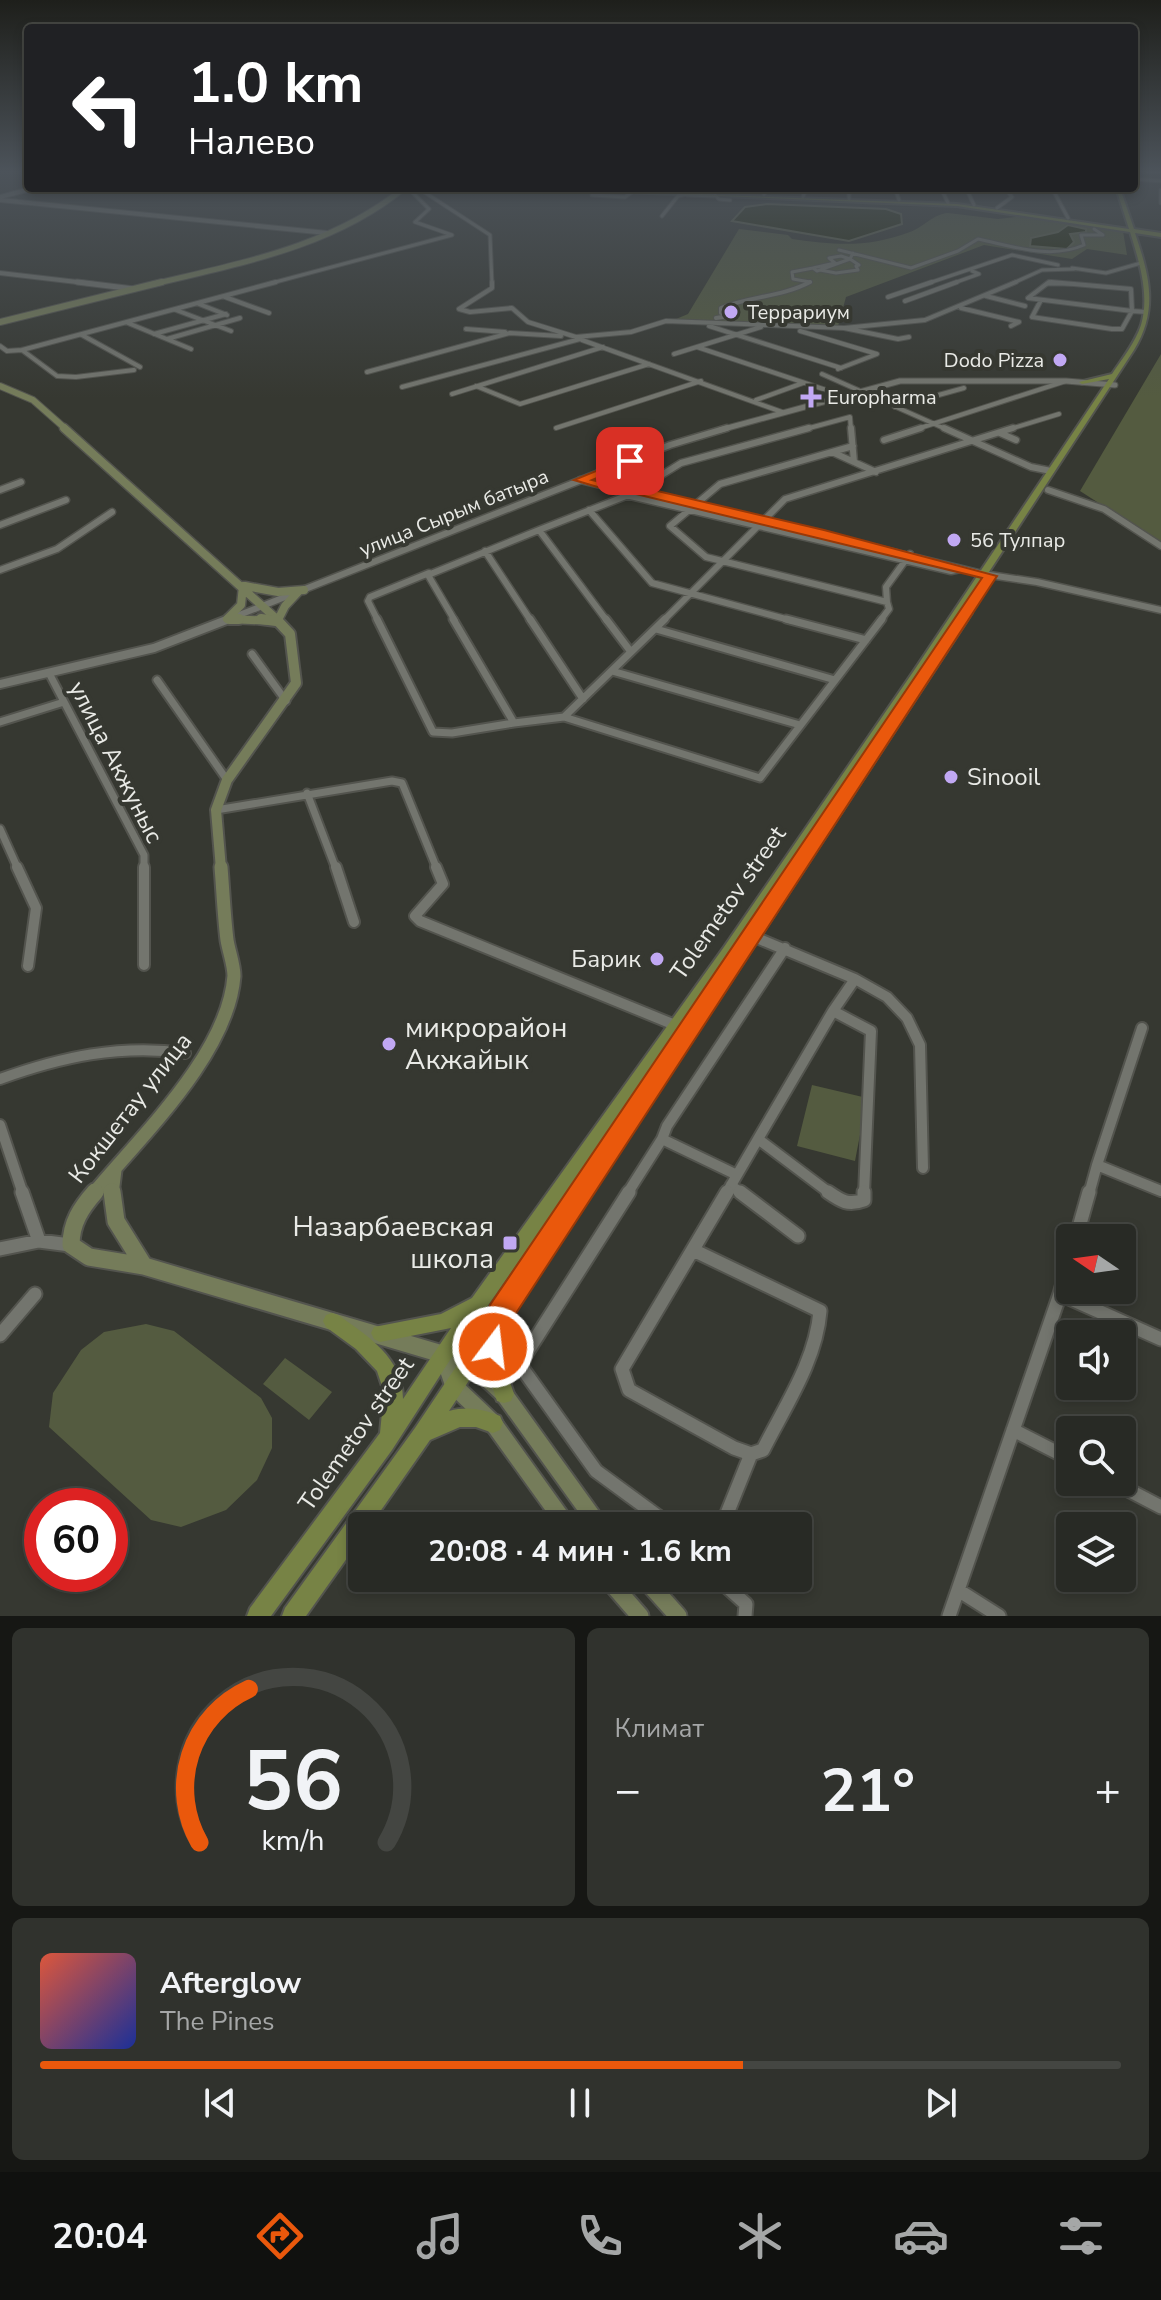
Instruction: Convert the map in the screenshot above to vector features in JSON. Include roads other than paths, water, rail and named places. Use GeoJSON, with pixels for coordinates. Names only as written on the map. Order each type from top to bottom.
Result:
{"type":"FeatureCollection","features":[{"type":"Feature","properties":{"kind":"main road"},"geometry":{"type":"LineString","coordinates":[[0,321],[244,261],[286,246]]}},
{"type":"Feature","properties":{"kind":"main road","name":"Tolemetov street"},"geometry":{"type":"LineString","coordinates":[[293,1616],[422,1435],[734,952],[1018,529],[1048,490],[1140,335],[1146,312],[1137,246]]}},
{"type":"Feature","properties":{"kind":"main road","name":"Tolemetov street"},"geometry":{"type":"LineString","coordinates":[[1018,529],[1051,471],[1145,336],[1154,311],[1151,287],[1139,246]]}},
{"type":"Feature","properties":{"kind":"main road"},"geometry":{"type":"LineString","coordinates":[[1082,382],[1110,384]]}},
{"type":"Feature","properties":{"kind":"main road"},"geometry":{"type":"LineString","coordinates":[[1082,382],[1110,384]]}},
{"type":"Feature","properties":{"kind":"main road"},"geometry":{"type":"LineString","coordinates":[[0,386],[33,400],[279,621]]}},
{"type":"Feature","properties":{"kind":"main road","name":"Tolemetov street"},"geometry":{"type":"LineString","coordinates":[[258,1616],[385,1443],[443,1354],[675,1025],[734,952],[752,936],[987,575]]}},
{"type":"Feature","properties":{"kind":"main road"},"geometry":{"type":"LineString","coordinates":[[241,585],[268,591],[301,591]]}},
{"type":"Feature","properties":{"kind":"main road"},"geometry":{"type":"LineString","coordinates":[[226,620],[241,605],[241,585]]}},
{"type":"Feature","properties":{"kind":"main road"},"geometry":{"type":"LineString","coordinates":[[279,621],[285,606],[301,591]]}},
{"type":"Feature","properties":{"kind":"main road"},"geometry":{"type":"LineString","coordinates":[[226,620],[257,618],[279,621]]}},
{"type":"Feature","properties":{"kind":"main road","name":"Кокшетау улица"},"geometry":{"type":"LineString","coordinates":[[71,1245],[71,1231],[82,1207],[193,1073],[214,1041],[227,1010],[234,974],[227,938],[216,810],[227,780],[296,683],[290,634],[279,621]]}},
{"type":"Feature","properties":{"kind":"main road"},"geometry":{"type":"LineString","coordinates":[[116,1165],[110,1192],[113,1218],[144,1266]]}},
{"type":"Feature","properties":{"kind":"main road"},"geometry":{"type":"LineString","coordinates":[[71,1245],[89,1257],[144,1266],[380,1333],[469,1362],[504,1394],[589,1512]]}},
{"type":"Feature","properties":{"kind":"main road"},"geometry":{"type":"LineString","coordinates":[[380,1333],[444,1322],[480,1303]]}},
{"type":"Feature","properties":{"kind":"main road"},"geometry":{"type":"LineString","coordinates":[[500,1314],[493,1347],[495,1368],[504,1394]]}},
{"type":"Feature","properties":{"kind":"main road"},"geometry":{"type":"LineString","coordinates":[[332,1321],[365,1343],[384,1361],[390,1374],[394,1410],[385,1443]]}},
{"type":"Feature","properties":{"kind":"main road"},"geometry":{"type":"LineString","coordinates":[[443,1354],[454,1386],[493,1423],[557,1512]]}},
{"type":"Feature","properties":{"kind":"main road"},"geometry":{"type":"LineString","coordinates":[[422,1435],[450,1418],[479,1417],[493,1423]]}},
{"type":"Feature","properties":{"kind":"main road"},"geometry":{"type":"LineString","coordinates":[[619,1592],[640,1616]]}},
{"type":"Feature","properties":{"kind":"main road"},"geometry":{"type":"LineString","coordinates":[[657,1592],[678,1616]]}},
{"type":"Feature","properties":{"kind":"street"},"geometry":{"type":"LineString","coordinates":[[0,346],[7,351],[22,350],[409,246]]}},
{"type":"Feature","properties":{"kind":"street"},"geometry":{"type":"LineString","coordinates":[[490,246],[492,288],[459,309],[460,312],[512,308],[528,322],[782,412]]}},
{"type":"Feature","properties":{"kind":"street"},"geometry":{"type":"LineString","coordinates":[[839,250],[853,256],[911,268],[966,246]]}},
{"type":"Feature","properties":{"kind":"street"},"geometry":{"type":"LineString","coordinates":[[1016,246],[1045,252],[1074,251],[1082,246]]}},
{"type":"Feature","properties":{"kind":"street"},"geometry":{"type":"LineString","coordinates":[[971,271],[1012,255],[1106,273],[1141,263]]}},
{"type":"Feature","properties":{"kind":"street"},"geometry":{"type":"LineString","coordinates":[[708,324],[711,318],[729,316],[721,313],[721,308],[728,305],[756,297],[780,295],[810,282],[793,279],[792,272],[835,263],[829,258],[834,256],[853,256]]}},
{"type":"Feature","properties":{"kind":"street"},"geometry":{"type":"LineString","coordinates":[[820,270],[853,256]]}},
{"type":"Feature","properties":{"kind":"street"},"geometry":{"type":"LineString","coordinates":[[813,268],[836,273],[858,270],[859,265],[853,256]]}},
{"type":"Feature","properties":{"kind":"street"},"geometry":{"type":"LineString","coordinates":[[402,387],[578,338],[631,332],[666,321],[844,328],[902,324],[960,308],[1042,270],[1074,269]]}},
{"type":"Feature","properties":{"kind":"street"},"geometry":{"type":"LineString","coordinates":[[888,297],[960,270],[979,274],[905,301]]}},
{"type":"Feature","properties":{"kind":"street"},"geometry":{"type":"LineString","coordinates":[[0,273],[131,289]]}},
{"type":"Feature","properties":{"kind":"street"},"geometry":{"type":"LineString","coordinates":[[1145,290],[1049,282],[1028,298],[1146,312]]}},
{"type":"Feature","properties":{"kind":"street"},"geometry":{"type":"LineString","coordinates":[[1041,300],[1032,317],[1122,329],[1132,311],[1131,289]]}},
{"type":"Feature","properties":{"kind":"street"},"geometry":{"type":"LineString","coordinates":[[224,296],[269,313]]}},
{"type":"Feature","properties":{"kind":"street"},"geometry":{"type":"LineString","coordinates":[[986,296],[1025,306]]}},
{"type":"Feature","properties":{"kind":"street"},"geometry":{"type":"LineString","coordinates":[[167,339],[240,318],[198,303]]}},
{"type":"Feature","properties":{"kind":"street"},"geometry":{"type":"LineString","coordinates":[[960,308],[1019,322],[1011,326]]}},
{"type":"Feature","properties":{"kind":"street"},"geometry":{"type":"LineString","coordinates":[[176,309],[231,331]]}},
{"type":"Feature","properties":{"kind":"street"},"geometry":{"type":"LineString","coordinates":[[154,334],[226,314]]}},
{"type":"Feature","properties":{"kind":"street"},"geometry":{"type":"LineString","coordinates":[[127,322],[191,349]]}},
{"type":"Feature","properties":{"kind":"street"},"geometry":{"type":"LineString","coordinates":[[708,324],[841,368]]}},
{"type":"Feature","properties":{"kind":"street"},"geometry":{"type":"LineString","coordinates":[[674,354],[769,325]]}},
{"type":"Feature","properties":{"kind":"street"},"geometry":{"type":"LineString","coordinates":[[844,328],[898,339],[909,337]]}},
{"type":"Feature","properties":{"kind":"street"},"geometry":{"type":"LineString","coordinates":[[466,329],[578,338]]}},
{"type":"Feature","properties":{"kind":"street"},"geometry":{"type":"LineString","coordinates":[[800,331],[877,354],[822,374],[1031,467],[1051,471]]}},
{"type":"Feature","properties":{"kind":"street"},"geometry":{"type":"LineString","coordinates":[[367,372],[510,333]]}},
{"type":"Feature","properties":{"kind":"street"},"geometry":{"type":"LineString","coordinates":[[22,350],[57,376],[76,377],[137,368],[81,335]]}},
{"type":"Feature","properties":{"kind":"street"},"geometry":{"type":"LineString","coordinates":[[452,394],[604,347]]}},
{"type":"Feature","properties":{"kind":"street"},"geometry":{"type":"LineString","coordinates":[[697,347],[844,396]]}},
{"type":"Feature","properties":{"kind":"street"},"geometry":{"type":"LineString","coordinates":[[476,386],[520,404],[650,363]]}},
{"type":"Feature","properties":{"kind":"street"},"geometry":{"type":"LineString","coordinates":[[556,428],[701,381]]}},
{"type":"Feature","properties":{"kind":"street","name":"улица Сырым батыра"},"geometry":{"type":"LineString","coordinates":[[0,684],[154,648],[670,445],[782,412],[911,381],[1082,382]]}},
{"type":"Feature","properties":{"kind":"street"},"geometry":{"type":"LineString","coordinates":[[884,440],[1066,381]]}},
{"type":"Feature","properties":{"kind":"street"},"geometry":{"type":"LineString","coordinates":[[755,401],[804,383]]}},
{"type":"Feature","properties":{"kind":"street"},"geometry":{"type":"LineString","coordinates":[[895,407],[964,388]]}},
{"type":"Feature","properties":{"kind":"street"},"geometry":{"type":"LineString","coordinates":[[564,717],[785,499],[1059,414]]}},
{"type":"Feature","properties":{"kind":"street"},"geometry":{"type":"LineString","coordinates":[[854,462],[850,417],[681,463],[665,477],[636,490],[370,597],[368,601],[433,732],[452,733],[564,717],[760,778],[889,609],[886,587],[907,557]]}},
{"type":"Feature","properties":{"kind":"street"},"geometry":{"type":"LineString","coordinates":[[999,433],[1016,440]]}},
{"type":"Feature","properties":{"kind":"street"},"geometry":{"type":"LineString","coordinates":[[853,446],[720,484],[670,526],[704,556],[722,563],[887,602]]}},
{"type":"Feature","properties":{"kind":"street"},"geometry":{"type":"LineString","coordinates":[[832,452],[877,472]]}},
{"type":"Feature","properties":{"kind":"street"},"geometry":{"type":"LineString","coordinates":[[580,480],[688,510],[763,523]]}},
{"type":"Feature","properties":{"kind":"street"},"geometry":{"type":"LineString","coordinates":[[0,490],[21,482]]}},
{"type":"Feature","properties":{"kind":"street"},"geometry":{"type":"LineString","coordinates":[[636,490],[907,557],[951,571],[960,569],[1037,582],[1161,610]]}},
{"type":"Feature","properties":{"kind":"street"},"geometry":{"type":"LineString","coordinates":[[1048,490],[1104,509],[1161,546]]}},
{"type":"Feature","properties":{"kind":"street"},"geometry":{"type":"LineString","coordinates":[[0,525],[66,500]]}},
{"type":"Feature","properties":{"kind":"street"},"geometry":{"type":"LineString","coordinates":[[589,510],[650,582],[866,640]]}},
{"type":"Feature","properties":{"kind":"street"},"geometry":{"type":"LineString","coordinates":[[0,570],[57,549],[112,512]]}},
{"type":"Feature","properties":{"kind":"street"},"geometry":{"type":"LineString","coordinates":[[539,530],[631,652]]}},
{"type":"Feature","properties":{"kind":"street"},"geometry":{"type":"LineString","coordinates":[[485,551],[583,699]]}},
{"type":"Feature","properties":{"kind":"street"},"geometry":{"type":"LineString","coordinates":[[429,573],[514,723]]}},
{"type":"Feature","properties":{"kind":"street"},"geometry":{"type":"LineString","coordinates":[[656,629],[835,680]]}},
{"type":"Feature","properties":{"kind":"street"},"geometry":{"type":"LineString","coordinates":[[252,654],[286,701]]}},
{"type":"Feature","properties":{"kind":"street"},"geometry":{"type":"LineString","coordinates":[[612,671],[800,725]]}},
{"type":"Feature","properties":{"kind":"street","name":"улица Акжуныс"},"geometry":{"type":"LineString","coordinates":[[49,673],[144,855],[144,965]]}},
{"type":"Feature","properties":{"kind":"street"},"geometry":{"type":"LineString","coordinates":[[157,680],[227,780]]}},
{"type":"Feature","properties":{"kind":"street"},"geometry":{"type":"LineString","coordinates":[[0,722],[64,702]]}},
{"type":"Feature","properties":{"kind":"street"},"geometry":{"type":"LineString","coordinates":[[216,810],[307,793],[392,781],[402,783],[443,884],[415,916],[420,921],[675,1025]]}},
{"type":"Feature","properties":{"kind":"street"},"geometry":{"type":"LineString","coordinates":[[307,793],[354,922]]}},
{"type":"Feature","properties":{"kind":"street"},"geometry":{"type":"LineString","coordinates":[[0,829],[36,908],[28,966]]}},
{"type":"Feature","properties":{"kind":"street"},"geometry":{"type":"LineString","coordinates":[[752,936],[855,979],[887,997],[907,1018],[920,1045],[923,1168]]}},
{"type":"Feature","properties":{"kind":"street"},"geometry":{"type":"LineString","coordinates":[[652,1512],[596,1471],[522,1368],[522,1360],[662,1139],[667,1126],[785,948]]}},
{"type":"Feature","properties":{"kind":"street"},"geometry":{"type":"LineString","coordinates":[[693,1250],[820,1311],[821,1324],[811,1350],[777,1421],[763,1450],[751,1454],[629,1390],[623,1379],[623,1364],[855,979]]}},
{"type":"Feature","properties":{"kind":"street"},"geometry":{"type":"LineString","coordinates":[[758,1139],[842,1202],[854,1204],[864,1200],[871,1031],[833,1011]]}},
{"type":"Feature","properties":{"kind":"street"},"geometry":{"type":"LineString","coordinates":[[1080,1224],[1142,1028]]}},
{"type":"Feature","properties":{"kind":"street"},"geometry":{"type":"LineString","coordinates":[[0,1079],[49,1060],[114,1049],[155,1047],[185,1053]]}},
{"type":"Feature","properties":{"kind":"street"},"geometry":{"type":"LineString","coordinates":[[0,1125],[39,1241]]}},
{"type":"Feature","properties":{"kind":"street"},"geometry":{"type":"LineString","coordinates":[[662,1139],[734,1180],[798,1236]]}},
{"type":"Feature","properties":{"kind":"street"},"geometry":{"type":"LineString","coordinates":[[1097,1165],[1161,1191]]}},
{"type":"Feature","properties":{"kind":"street"},"geometry":{"type":"LineString","coordinates":[[0,1249],[39,1241],[71,1245]]}},
{"type":"Feature","properties":{"kind":"street"},"geometry":{"type":"LineString","coordinates":[[0,1335],[35,1294]]}},
{"type":"Feature","properties":{"kind":"street"},"geometry":{"type":"LineString","coordinates":[[949,1616],[1057,1304]]}},
{"type":"Feature","properties":{"kind":"street"},"geometry":{"type":"LineString","coordinates":[[1082,1304],[1161,1339]]}},
{"type":"Feature","properties":{"kind":"street"},"geometry":{"type":"LineString","coordinates":[[1013,1430],[1056,1452]]}},
{"type":"Feature","properties":{"kind":"street"},"geometry":{"type":"LineString","coordinates":[[728,1512],[751,1454]]}},
{"type":"Feature","properties":{"kind":"street"},"geometry":{"type":"LineString","coordinates":[[1136,1494],[1161,1507]]}},
{"type":"Feature","properties":{"kind":"street"},"geometry":{"type":"LineString","coordinates":[[958,1590],[999,1616]]}},
{"type":"Feature","properties":{"kind":"street"},"geometry":{"type":"LineString","coordinates":[[733,1592],[746,1604],[745,1616]]}},
{"type":"Feature","properties":{"kind":"place","name":"Террариум"},"geometry":{"type":"Point","coordinates":[731,312]}},
{"type":"Feature","properties":{"kind":"place","name":"Dodo Pizza"},"geometry":{"type":"Point","coordinates":[1060,360]}},
{"type":"Feature","properties":{"kind":"place","name":"Europharma"},"geometry":{"type":"Point","coordinates":[811,397]}},
{"type":"Feature","properties":{"kind":"place","name":"56 Тулпар"},"geometry":{"type":"Point","coordinates":[954,540]}},
{"type":"Feature","properties":{"kind":"place","name":"Sinooil"},"geometry":{"type":"Point","coordinates":[951,777]}},
{"type":"Feature","properties":{"kind":"place","name":"Барик"},"geometry":{"type":"Point","coordinates":[657,959]}},
{"type":"Feature","properties":{"kind":"place","name":"микрорайон Акжайык"},"geometry":{"type":"Point","coordinates":[389,1044]}},
{"type":"Feature","properties":{"kind":"place","name":"Назарбаевская школа"},"geometry":{"type":"Point","coordinates":[510,1243]}}]}
